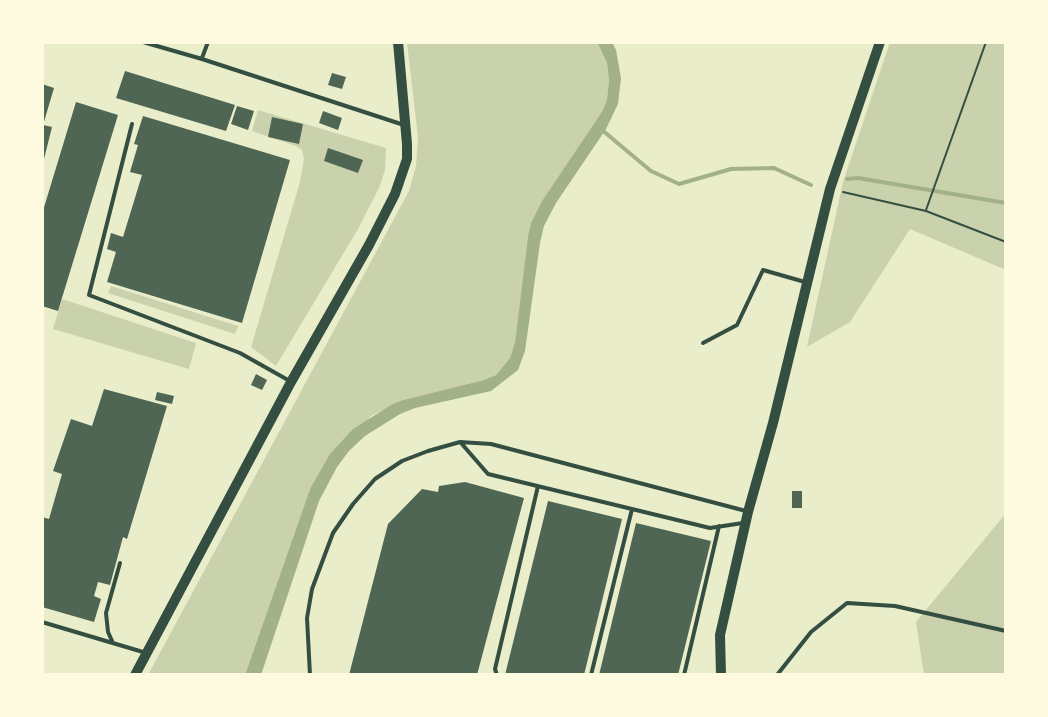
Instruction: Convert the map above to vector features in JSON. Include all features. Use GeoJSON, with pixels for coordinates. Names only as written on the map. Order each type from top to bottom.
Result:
{"type":"FeatureCollection","features":[{"type":"Feature","properties":{"kind":"street"},"geometry":{"type":"LineString","coordinates":[[135,675],[395,194],[407,159],[407,126],[398,42]]}},
{"type":"Feature","properties":{"kind":"street"},"geometry":{"type":"LineString","coordinates":[[721,675],[720,635],[747,517],[830,189],[880,42]]}},
{"type":"Feature","properties":{"kind":"lane"},"geometry":{"type":"LineString","coordinates":[[143,42],[407,126]]}},
{"type":"Feature","properties":{"kind":"lane"},"geometry":{"type":"LineString","coordinates":[[202,59],[208,42]]}},
{"type":"Feature","properties":{"kind":"lane"},"geometry":{"type":"LineString","coordinates":[[132,124],[89,295],[240,353],[291,382]]}},
{"type":"Feature","properties":{"kind":"lane"},"geometry":{"type":"LineString","coordinates":[[703,343],[737,325],[763,270],[807,282]]}},
{"type":"Feature","properties":{"kind":"lane"},"geometry":{"type":"LineString","coordinates":[[310,675],[307,618],[312,589],[333,533],[375,479],[402,461],[428,451],[460,442],[491,444],[747,517]]}},
{"type":"Feature","properties":{"kind":"lane"},"geometry":{"type":"LineString","coordinates":[[460,442],[488,474],[710,528],[747,517]]}},
{"type":"Feature","properties":{"kind":"lane"},"geometry":{"type":"LineString","coordinates":[[497,675],[495,669],[538,486]]}},
{"type":"Feature","properties":{"kind":"lane"},"geometry":{"type":"LineString","coordinates":[[591,675],[632,509]]}},
{"type":"Feature","properties":{"kind":"lane"},"geometry":{"type":"LineString","coordinates":[[684,675],[719,526]]}},
{"type":"Feature","properties":{"kind":"lane"},"geometry":{"type":"LineString","coordinates":[[113,643],[106,613],[120,563]]}},
{"type":"Feature","properties":{"kind":"lane"},"geometry":{"type":"LineString","coordinates":[[777,675],[811,632],[847,603],[895,606],[1006,631]]}},
{"type":"Feature","properties":{"kind":"lane"},"geometry":{"type":"LineString","coordinates":[[42,622],[147,653]]}},
{"type":"Feature","properties":{"kind":"path"},"geometry":{"type":"LineString","coordinates":[[926,211],[986,42]]}},
{"type":"Feature","properties":{"kind":"path"},"geometry":{"type":"LineString","coordinates":[[830,189],[926,211],[1006,242]]}},
{"type":"Feature","properties":{"kind":"shaded area"},"geometry":{"type":"Polygon","coordinates":[[[407,42],[597,42],[607,63],[609,81],[603,110],[542,201],[531,223],[515,342],[510,358],[496,375],[403,400],[371,416],[310,489],[245,675],[148,675],[409,191],[416,166],[418,138],[407,42]]]}},
{"type":"Feature","properties":{"kind":"shaded area"},"geometry":{"type":"Polygon","coordinates":[[[597,42],[612,42],[616,50],[621,78],[618,104],[606,129],[544,226],[525,351],[518,370],[491,391],[400,414],[365,436],[349,451],[319,501],[261,675],[245,675],[310,489],[330,454],[353,429],[391,405],[484,380],[496,375],[510,358],[515,342],[531,223],[607,99],[607,63],[597,42]]]}},
{"type":"Feature","properties":{"kind":"shaded area"},"geometry":{"type":"Polygon","coordinates":[[[890,42],[1006,42],[1006,270],[910,229],[850,322],[807,347],[843,182],[890,42]]]}},
{"type":"Feature","properties":{"kind":"shaded area"},"geometry":{"type":"Polygon","coordinates":[[[258,110],[386,148],[385,170],[379,188],[276,366],[251,347],[304,159],[302,150],[296,146],[252,131],[258,110]]]}},
{"type":"Feature","properties":{"kind":"shaded area"},"geometry":{"type":"Polygon","coordinates":[[[111,286],[238,326],[235,334],[108,293],[111,286]]]}},
{"type":"Feature","properties":{"kind":"shaded area"},"geometry":{"type":"Polygon","coordinates":[[[62,299],[196,343],[189,369],[53,329],[62,299]]]}},
{"type":"Feature","properties":{"kind":"shaded area"},"geometry":{"type":"Polygon","coordinates":[[[1006,513],[1006,675],[924,675],[916,622],[1006,513]]]}},
{"type":"Feature","properties":{"kind":"building"},"geometry":{"type":"Polygon","coordinates":[[[125,71],[235,105],[226,131],[116,98],[125,71]]]}},
{"type":"Feature","properties":{"kind":"building"},"geometry":{"type":"Polygon","coordinates":[[[332,73],[346,77],[342,89],[328,85],[332,73]]]}},
{"type":"Feature","properties":{"kind":"building"},"geometry":{"type":"Polygon","coordinates":[[[42,84],[54,88],[43,125],[52,127],[43,163],[42,84]]]}},
{"type":"Feature","properties":{"kind":"building"},"geometry":{"type":"Polygon","coordinates":[[[76,102],[118,115],[58,311],[42,306],[42,214],[76,102]]]}},
{"type":"Feature","properties":{"kind":"building"},"geometry":{"type":"Polygon","coordinates":[[[237,106],[254,111],[248,130],[231,124],[237,106]]]}},
{"type":"Feature","properties":{"kind":"building"},"geometry":{"type":"Polygon","coordinates":[[[323,111],[342,118],[338,130],[319,123],[323,111]]]}},
{"type":"Feature","properties":{"kind":"building"},"geometry":{"type":"Polygon","coordinates":[[[143,116],[290,160],[242,323],[107,282],[116,252],[107,249],[111,233],[123,237],[142,175],[130,172],[138,145],[134,144],[143,116]]]}},
{"type":"Feature","properties":{"kind":"building"},"geometry":{"type":"Polygon","coordinates":[[[272,117],[303,124],[299,144],[268,137],[272,117]]]}},
{"type":"Feature","properties":{"kind":"building"},"geometry":{"type":"Polygon","coordinates":[[[328,148],[363,160],[358,173],[324,161],[328,148]]]}},
{"type":"Feature","properties":{"kind":"building"},"geometry":{"type":"Polygon","coordinates":[[[256,374],[267,380],[262,390],[251,385],[256,374]]]}},
{"type":"Feature","properties":{"kind":"building"},"geometry":{"type":"Polygon","coordinates":[[[104,389],[167,406],[110,585],[98,582],[94,596],[101,599],[94,622],[42,607],[42,517],[49,519],[62,474],[53,471],[71,419],[92,426],[104,389]]]}},
{"type":"Feature","properties":{"kind":"building"},"geometry":{"type":"Polygon","coordinates":[[[157,392],[174,396],[172,404],[155,400],[157,392]]]}},
{"type":"Feature","properties":{"kind":"building"},"geometry":{"type":"Polygon","coordinates":[[[465,482],[524,498],[477,675],[349,675],[388,524],[422,489],[438,492],[439,486],[465,482]]]}},
{"type":"Feature","properties":{"kind":"building"},"geometry":{"type":"Polygon","coordinates":[[[792,491],[802,491],[802,508],[792,508],[792,491]]]}},
{"type":"Feature","properties":{"kind":"building"},"geometry":{"type":"Polygon","coordinates":[[[548,501],[622,519],[584,675],[505,675],[548,501]]]}},
{"type":"Feature","properties":{"kind":"building"},"geometry":{"type":"Polygon","coordinates":[[[636,523],[711,541],[678,675],[599,675],[636,523]]]}},
{"type":"Feature","properties":{"kind":"waterway"},"geometry":{"type":"LineString","coordinates":[[602,130],[651,171],[679,184],[731,169],[774,168],[811,185]]}},
{"type":"Feature","properties":{"kind":"waterway"},"geometry":{"type":"LineString","coordinates":[[847,179],[858,178],[1006,203]]}}]}
